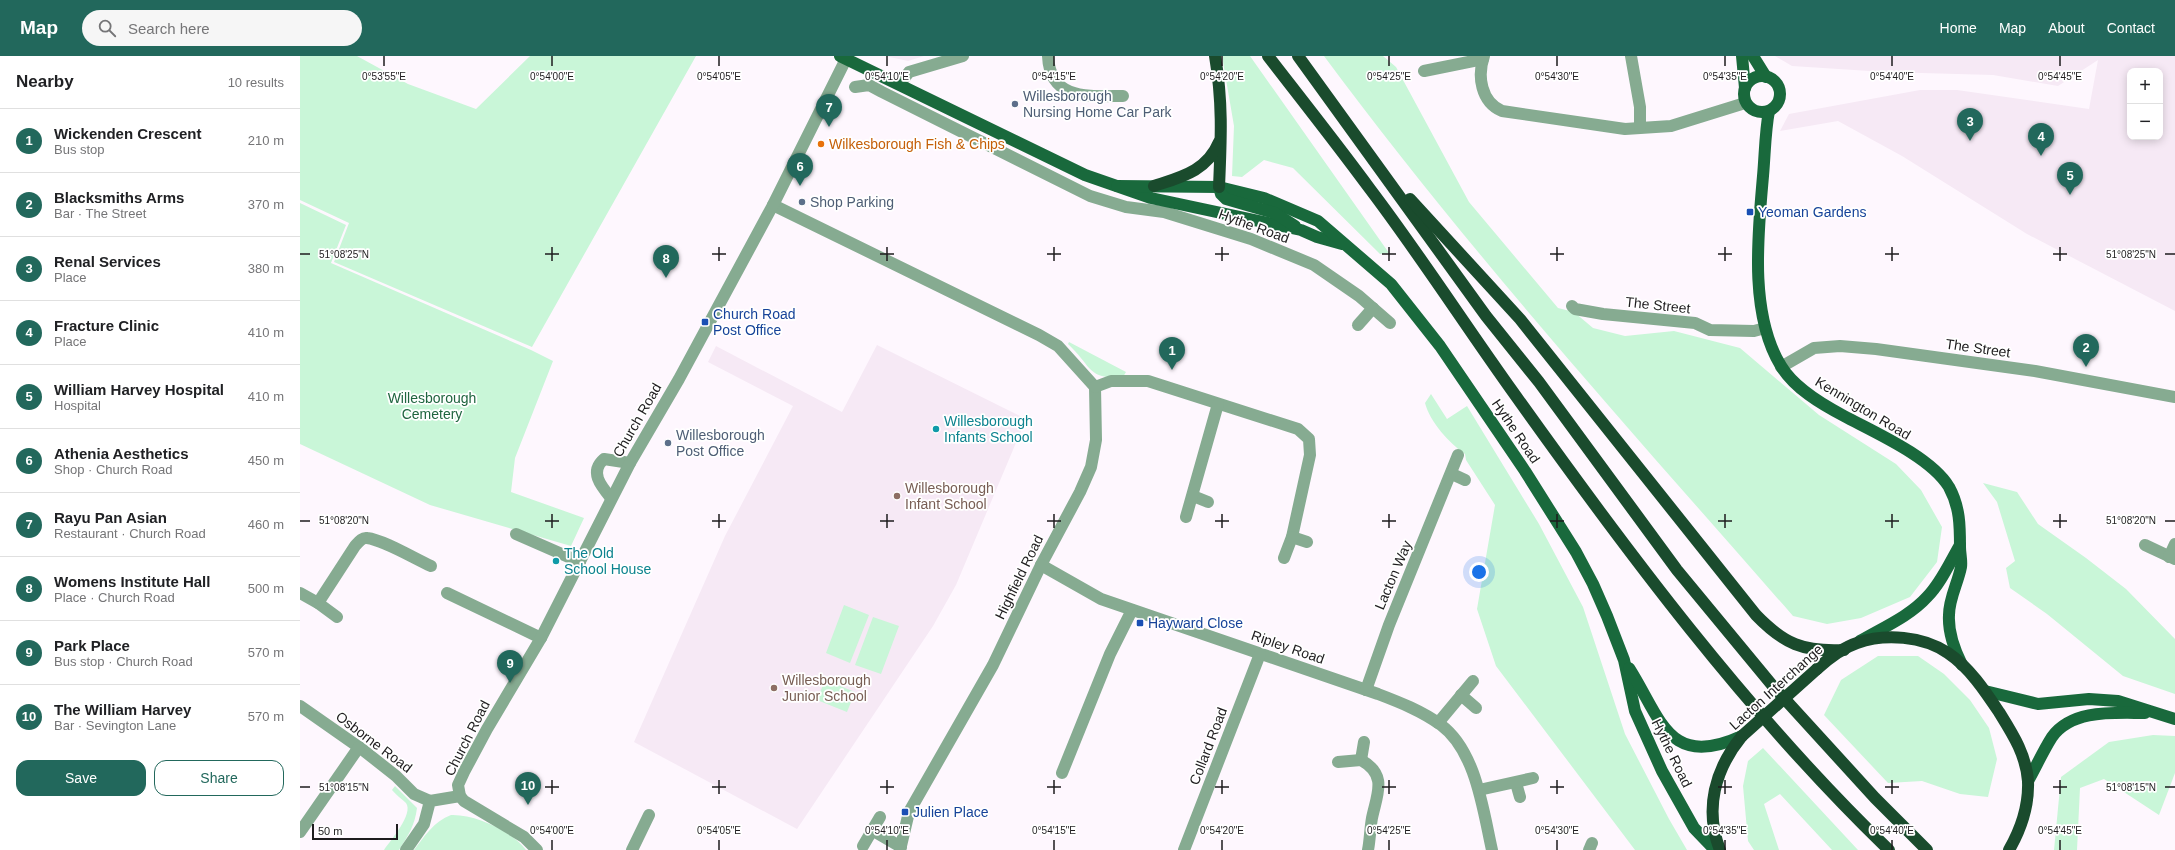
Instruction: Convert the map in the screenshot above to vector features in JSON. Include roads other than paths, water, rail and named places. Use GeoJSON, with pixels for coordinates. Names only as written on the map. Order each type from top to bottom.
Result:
{"type":"FeatureCollection","features":[{"type":"Feature","properties":{"kind":"highway"},"geometry":{"type":"LineString","coordinates":[[1215,56],[1221,93],[1219,186]]}},
{"type":"Feature","properties":{"kind":"highway"},"geometry":{"type":"LineString","coordinates":[[1268,56],[1371,190],[1514,394],[1659,589],[1752,702],[1860,822],[1889,850]]}},
{"type":"Feature","properties":{"kind":"highway"},"geometry":{"type":"LineString","coordinates":[[1298,56],[1486,316],[1538,382],[1677,570],[1772,685],[1875,798],[1928,850]]}},
{"type":"Feature","properties":{"kind":"highway"},"geometry":{"type":"LineString","coordinates":[[1154,186],[1180,178],[1200,168],[1210,160],[1221,138]]}},
{"type":"Feature","properties":{"kind":"highway"},"geometry":{"type":"LineString","coordinates":[[1374,160],[1520,319],[1756,615],[1773,633],[1788,642],[1825,651],[1844,650]]}},
{"type":"Feature","properties":{"kind":"highway","name":"Lacton Interchange"},"geometry":{"type":"LineString","coordinates":[[1720,850],[1713,822],[1712,801],[1715,785],[1730,752],[1742,736],[1830,658],[1857,643],[1883,638],[1904,638],[1928,643],[1947,652],[1985,691],[2017,742],[2025,762],[2028,781],[2024,816],[2010,850]]}},
{"type":"Feature","properties":{"kind":"main road"},"geometry":{"type":"LineString","coordinates":[[1742,56],[1745,103],[1763,112],[1778,103],[1780,92],[1776,83],[1766,77],[1753,56]]}},
{"type":"Feature","properties":{"kind":"main road","name":"Hythe Road"},"geometry":{"type":"LineString","coordinates":[[843,58],[900,84],[1085,175],[1151,198],[1301,230],[1317,237],[1345,245]]}},
{"type":"Feature","properties":{"kind":"main road"},"geometry":{"type":"LineString","coordinates":[[1745,88],[1755,77],[1766,77]]}},
{"type":"Feature","properties":{"kind":"main road","name":"Kennington Road"},"geometry":{"type":"LineString","coordinates":[[1763,112],[1766,144],[1759,221],[1759,257],[1761,306],[1765,328],[1771,348],[1781,367],[1796,384],[1818,401],[1883,436],[1937,473],[1948,486],[1958,510],[1960,524],[1961,566],[1948,615],[1951,640],[1962,666]]}},
{"type":"Feature","properties":{"kind":"main road","name":"Hythe Road"},"geometry":{"type":"LineString","coordinates":[[1117,186],[1219,186],[1264,198],[1318,221],[1391,284],[1422,320],[1525,471],[1576,552],[1593,584],[1624,660],[1635,711],[1662,771],[1694,828],[1715,850]]}},
{"type":"Feature","properties":{"kind":"main road"},"geometry":{"type":"LineString","coordinates":[[1219,186],[1221,194],[1226,199],[1274,213],[1301,230]]}},
{"type":"Feature","properties":{"kind":"main road","name":"Kennington Road"},"geometry":{"type":"LineString","coordinates":[[1857,643],[1916,608],[1927,598],[1936,587],[1960,545]]}},
{"type":"Feature","properties":{"kind":"main road","name":"Hythe Road"},"geometry":{"type":"LineString","coordinates":[[1624,660],[1645,693],[1660,722],[1668,734],[1678,741],[1691,745],[1714,746],[1742,736]]}},
{"type":"Feature","properties":{"kind":"main road"},"geometry":{"type":"LineString","coordinates":[[1985,691],[2038,704],[2089,699],[2118,701],[2175,719]]}},
{"type":"Feature","properties":{"kind":"main road"},"geometry":{"type":"LineString","coordinates":[[2028,781],[2053,737],[2063,726],[2076,719],[2093,714],[2156,712]]}},
{"type":"Feature","properties":{"kind":"street"},"geometry":{"type":"LineString","coordinates":[[900,84],[909,72],[963,56]]}},
{"type":"Feature","properties":{"kind":"street"},"geometry":{"type":"LineString","coordinates":[[1048,56],[1048,63],[1056,84],[1071,93],[1086,96],[1123,96]]}},
{"type":"Feature","properties":{"kind":"street"},"geometry":{"type":"LineString","coordinates":[[1631,56],[1640,107],[1640,128]]}},
{"type":"Feature","properties":{"kind":"street"},"geometry":{"type":"LineString","coordinates":[[1483,57],[1479,70],[1487,98],[1492,107],[1502,111],[1625,129],[1671,126],[1745,103]]}},
{"type":"Feature","properties":{"kind":"street"},"geometry":{"type":"LineString","coordinates":[[1424,71],[1483,57]]}},
{"type":"Feature","properties":{"kind":"street","name":"Church Road"},"geometry":{"type":"LineString","coordinates":[[460,796],[458,785],[464,772],[487,729],[541,638],[611,498],[679,379],[773,205],[843,58]]}},
{"type":"Feature","properties":{"kind":"street","name":"Hythe Road"},"geometry":{"type":"LineString","coordinates":[[855,87],[869,86],[1090,196],[1111,204],[1164,212],[1251,239],[1314,265],[1360,296],[1390,323]]}},
{"type":"Feature","properties":{"kind":"street"},"geometry":{"type":"LineString","coordinates":[[942,123],[950,109]]}},
{"type":"Feature","properties":{"kind":"street"},"geometry":{"type":"LineString","coordinates":[[1111,204],[1117,186]]}},
{"type":"Feature","properties":{"kind":"street"},"geometry":{"type":"LineString","coordinates":[[773,205],[1040,335],[1058,346],[1095,387],[1111,381],[1148,381],[1298,429],[1309,439],[1310,455],[1292,537],[1284,558]]}},
{"type":"Feature","properties":{"kind":"street","name":"The Street"},"geometry":{"type":"LineString","coordinates":[[1572,306],[1603,314],[1695,323],[1710,330],[1754,331],[1765,328]]}},
{"type":"Feature","properties":{"kind":"street"},"geometry":{"type":"LineString","coordinates":[[1358,325],[1374,308]]}},
{"type":"Feature","properties":{"kind":"street","name":"The Street"},"geometry":{"type":"LineString","coordinates":[[1781,367],[1814,348],[1840,346],[1876,349],[2035,371],[2175,397]]}},
{"type":"Feature","properties":{"kind":"street","name":"Highfield Road"},"geometry":{"type":"LineString","coordinates":[[872,830],[900,849],[909,812],[993,665],[1041,565],[1092,467],[1096,440],[1095,387]]}},
{"type":"Feature","properties":{"kind":"street"},"geometry":{"type":"LineString","coordinates":[[1186,517],[1218,404]]}},
{"type":"Feature","properties":{"kind":"street","name":"Lacton Way"},"geometry":{"type":"LineString","coordinates":[[1366,690],[1389,625],[1452,474],[1458,455]]}},
{"type":"Feature","properties":{"kind":"street"},"geometry":{"type":"LineString","coordinates":[[611,498],[601,486],[596,475],[598,464],[604,459],[630,463]]}},
{"type":"Feature","properties":{"kind":"street"},"geometry":{"type":"LineString","coordinates":[[1452,474],[1464,480]]}},
{"type":"Feature","properties":{"kind":"street"},"geometry":{"type":"LineString","coordinates":[[1193,496],[1208,502]]}},
{"type":"Feature","properties":{"kind":"street"},"geometry":{"type":"LineString","coordinates":[[516,534],[555,549],[580,562]]}},
{"type":"Feature","properties":{"kind":"street"},"geometry":{"type":"LineString","coordinates":[[1292,537],[1307,542]]}},
{"type":"Feature","properties":{"kind":"street"},"geometry":{"type":"LineString","coordinates":[[318,602],[355,546],[362,539],[367,538],[379,542],[431,566]]}},
{"type":"Feature","properties":{"kind":"street"},"geometry":{"type":"LineString","coordinates":[[2145,545],[2172,558],[2175,544]]}},
{"type":"Feature","properties":{"kind":"street","name":"Ripley Road"},"geometry":{"type":"LineString","coordinates":[[1041,565],[1101,599],[1366,690],[1406,705],[1438,723],[1462,750],[1479,790],[1492,850]]}},
{"type":"Feature","properties":{"kind":"street"},"geometry":{"type":"LineString","coordinates":[[300,593],[318,602],[337,617]]}},
{"type":"Feature","properties":{"kind":"street"},"geometry":{"type":"LineString","coordinates":[[447,593],[541,638]]}},
{"type":"Feature","properties":{"kind":"street"},"geometry":{"type":"LineString","coordinates":[[1062,773],[1110,654],[1132,610]]}},
{"type":"Feature","properties":{"kind":"street","name":"Collard Road"},"geometry":{"type":"LineString","coordinates":[[1184,850],[1260,654]]}},
{"type":"Feature","properties":{"kind":"street"},"geometry":{"type":"LineString","coordinates":[[1438,723],[1473,681]]}},
{"type":"Feature","properties":{"kind":"street"},"geometry":{"type":"LineString","coordinates":[[1461,695],[1476,708]]}},
{"type":"Feature","properties":{"kind":"street","name":"Osborne Road"},"geometry":{"type":"LineString","coordinates":[[300,706],[359,747],[396,776],[414,794],[430,801]]}},
{"type":"Feature","properties":{"kind":"street"},"geometry":{"type":"LineString","coordinates":[[1361,760],[1364,742]]}},
{"type":"Feature","properties":{"kind":"street"},"geometry":{"type":"LineString","coordinates":[[300,832],[359,747]]}},
{"type":"Feature","properties":{"kind":"street"},"geometry":{"type":"LineString","coordinates":[[1338,762],[1361,760],[1371,768],[1379,784],[1379,795],[1372,819],[1368,850]]}},
{"type":"Feature","properties":{"kind":"street"},"geometry":{"type":"LineString","coordinates":[[1479,790],[1533,778]]}},
{"type":"Feature","properties":{"kind":"street"},"geometry":{"type":"LineString","coordinates":[[1516,783],[1520,797]]}},
{"type":"Feature","properties":{"kind":"street"},"geometry":{"type":"LineString","coordinates":[[406,850],[424,824],[430,801],[460,796],[464,801],[524,837],[537,850]]}},
{"type":"Feature","properties":{"kind":"street"},"geometry":{"type":"LineString","coordinates":[[632,850],[649,815]]}},
{"type":"Feature","properties":{"kind":"street"},"geometry":{"type":"LineString","coordinates":[[863,846],[880,817]]}},
{"type":"Feature","properties":{"kind":"place","name":"Willesborough Nursing Home Car Park"},"geometry":{"type":"Point","coordinates":[1015,104]}},
{"type":"Feature","properties":{"kind":"place","name":"Rayu Pan Asian"},"geometry":{"type":"Point","coordinates":[829,127]}},
{"type":"Feature","properties":{"kind":"place","name":"Renal Services"},"geometry":{"type":"Point","coordinates":[1970,141]}},
{"type":"Feature","properties":{"kind":"place","name":"Wilkesborough Fish & Chips"},"geometry":{"type":"Point","coordinates":[821,144]}},
{"type":"Feature","properties":{"kind":"place","name":"Fracture Clinic"},"geometry":{"type":"Point","coordinates":[2041,156]}},
{"type":"Feature","properties":{"kind":"place","name":"Athenia Aesthetics"},"geometry":{"type":"Point","coordinates":[800,186]}},
{"type":"Feature","properties":{"kind":"place","name":"William Harvey Hospital"},"geometry":{"type":"Point","coordinates":[2070,195]}},
{"type":"Feature","properties":{"kind":"place","name":"Shop Parking"},"geometry":{"type":"Point","coordinates":[802,202]}},
{"type":"Feature","properties":{"kind":"place","name":"Yeoman Gardens"},"geometry":{"type":"Point","coordinates":[1750,212]}},
{"type":"Feature","properties":{"kind":"place","name":"Womens Institute Hall"},"geometry":{"type":"Point","coordinates":[666,278]}},
{"type":"Feature","properties":{"kind":"place","name":"Church Road Post Office"},"geometry":{"type":"Point","coordinates":[705,322]}},
{"type":"Feature","properties":{"kind":"place","name":"Blacksmiths Arms"},"geometry":{"type":"Point","coordinates":[2086,367]}},
{"type":"Feature","properties":{"kind":"place","name":"Wickenden Crescent"},"geometry":{"type":"Point","coordinates":[1172,370]}},
{"type":"Feature","properties":{"kind":"place","name":"Willesborough Infants School"},"geometry":{"type":"Point","coordinates":[936,429]}},
{"type":"Feature","properties":{"kind":"place","name":"Willesborough Post Office"},"geometry":{"type":"Point","coordinates":[668,443]}},
{"type":"Feature","properties":{"kind":"place","name":"Willesborough Infant School"},"geometry":{"type":"Point","coordinates":[897,496]}},
{"type":"Feature","properties":{"kind":"place","name":"The Old School House"},"geometry":{"type":"Point","coordinates":[556,561]}},
{"type":"Feature","properties":{"kind":"place","name":"Hayward Close"},"geometry":{"type":"Point","coordinates":[1140,623]}},
{"type":"Feature","properties":{"kind":"place","name":"Park Place"},"geometry":{"type":"Point","coordinates":[510,683]}},
{"type":"Feature","properties":{"kind":"place","name":"Willesborough Junior School"},"geometry":{"type":"Point","coordinates":[774,688]}},
{"type":"Feature","properties":{"kind":"place","name":"The William Harvey"},"geometry":{"type":"Point","coordinates":[528,805]}},
{"type":"Feature","properties":{"kind":"place","name":"Julien Place"},"geometry":{"type":"Point","coordinates":[905,812]}},
{"type":"Feature","properties":{"kind":"park label","name":"Willesborough Cemetery"},"geometry":{"type":"Point","coordinates":[432,406]}}]}
